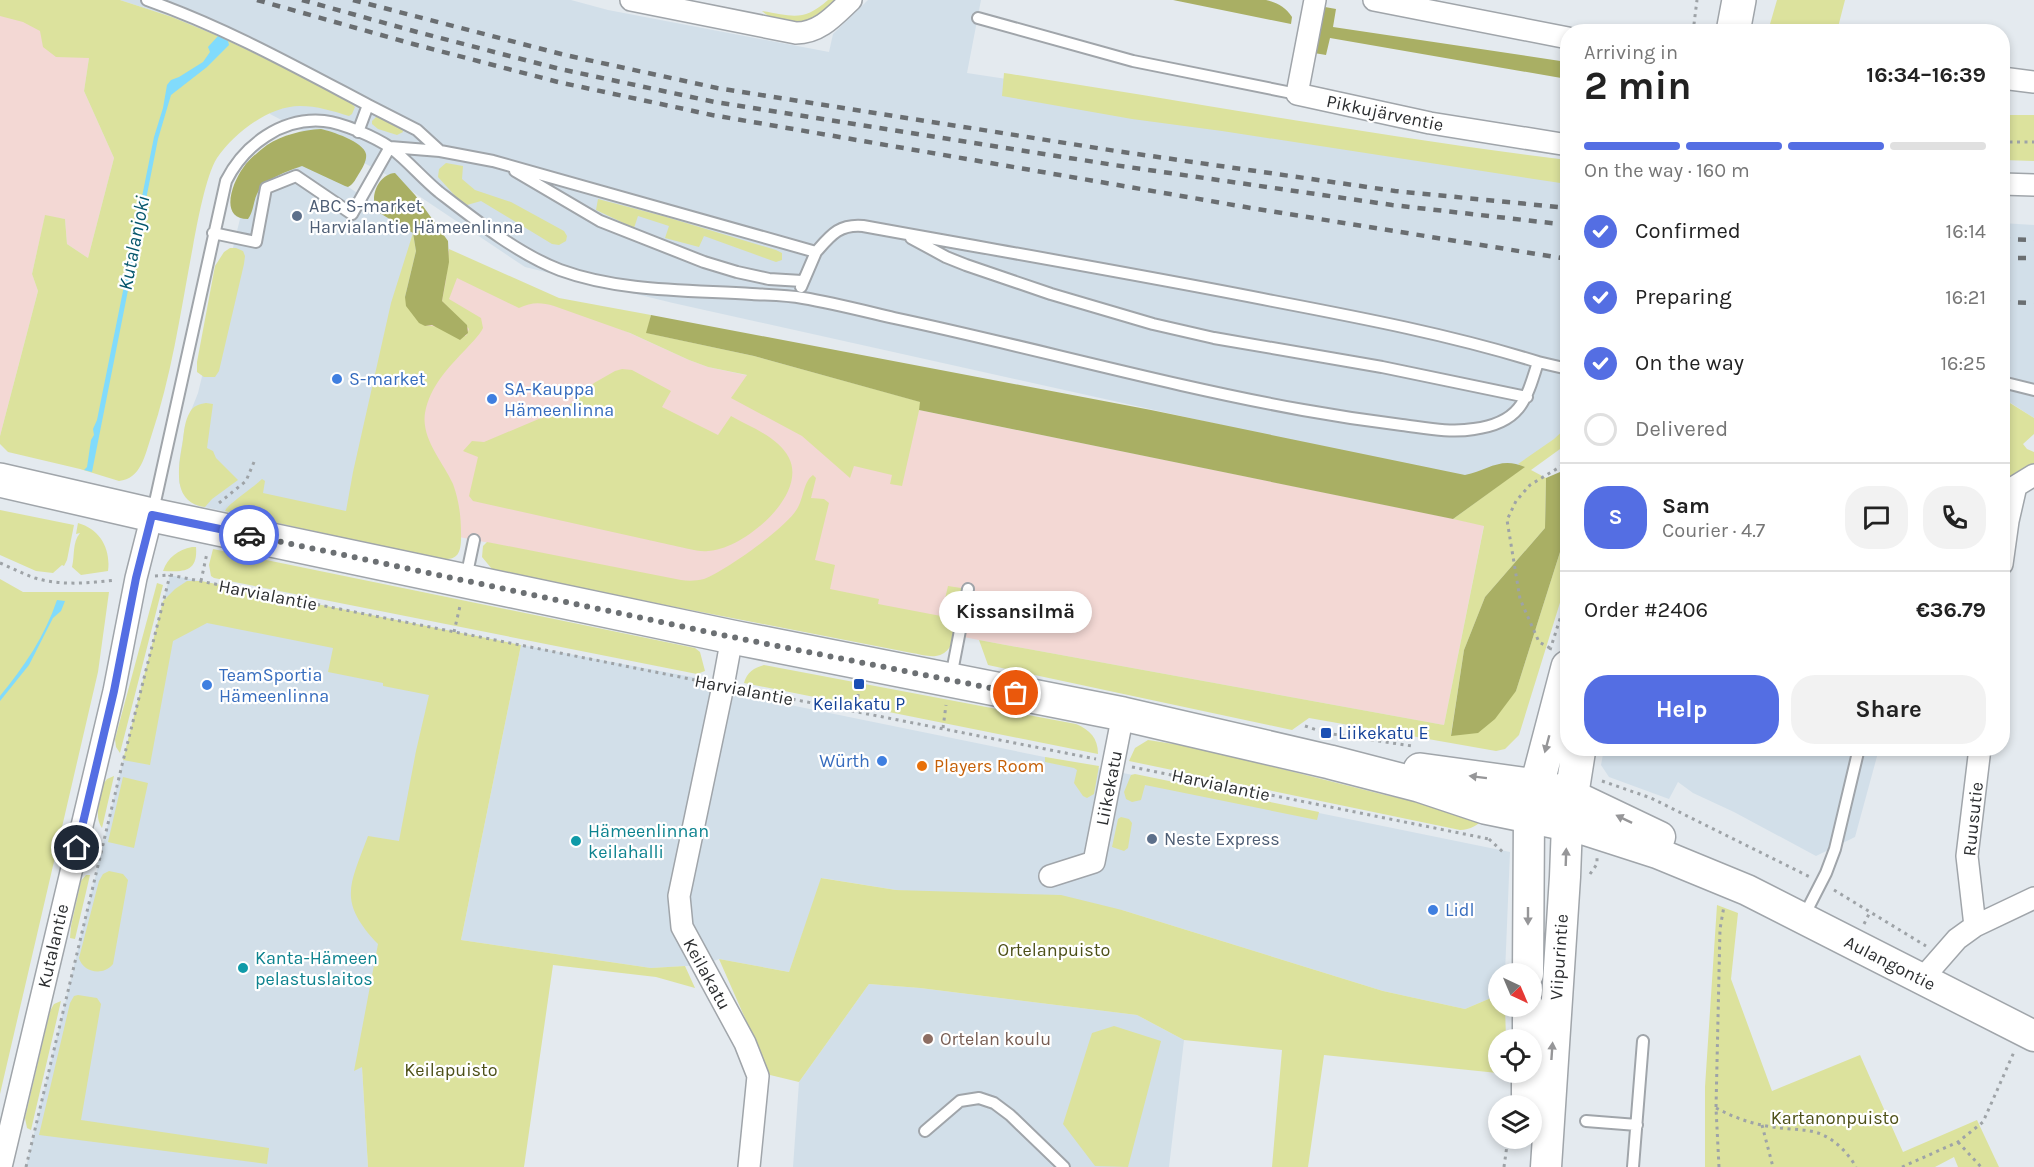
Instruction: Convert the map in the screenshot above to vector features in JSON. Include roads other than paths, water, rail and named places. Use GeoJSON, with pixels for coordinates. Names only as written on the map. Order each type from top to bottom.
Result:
{"type":"FeatureCollection","features":[{"type":"Feature","properties":{"kind":"main road"},"geometry":{"type":"LineString","coordinates":[[1714,24],[1719,0]]}},
{"type":"Feature","properties":{"kind":"main road"},"geometry":{"type":"LineString","coordinates":[[1734,24],[1739,0]]}},
{"type":"Feature","properties":{"kind":"main road"},"geometry":{"type":"LineString","coordinates":[[0,480],[152,515],[732,637],[1123,714],[1330,762],[1419,785],[1485,807],[1533,801],[1570,810]]}},
{"type":"Feature","properties":{"kind":"main road","name":"Viipurintie"},"geometry":{"type":"LineString","coordinates":[[1528,963],[1533,801],[1559,658]]}},
{"type":"Feature","properties":{"kind":"main road","name":"Viipurintie"},"geometry":{"type":"LineString","coordinates":[[1546,1167],[1564,887],[1570,810],[1578,756]]}},
{"type":"Feature","properties":{"kind":"main road","name":"Aulangontie"},"geometry":{"type":"LineString","coordinates":[[1570,810],[1737,894],[1802,919],[1922,979],[2026,1039]]}},
{"type":"Feature","properties":{"kind":"main road"},"geometry":{"type":"LineString","coordinates":[[1526,1167],[1527,1149]]}},
{"type":"Feature","properties":{"kind":"street"},"geometry":{"type":"LineString","coordinates":[[633,0],[803,33],[822,26],[851,0]]}},
{"type":"Feature","properties":{"kind":"street"},"geometry":{"type":"LineString","coordinates":[[1297,94],[1314,0]]}},
{"type":"Feature","properties":{"kind":"street"},"geometry":{"type":"LineString","coordinates":[[1374,0],[1560,36]]}},
{"type":"Feature","properties":{"kind":"street"},"geometry":{"type":"LineString","coordinates":[[2010,79],[2034,82]]}},
{"type":"Feature","properties":{"kind":"street","name":"Pikkujärventie"},"geometry":{"type":"LineString","coordinates":[[1297,94],[1430,123],[1560,144]]}},
{"type":"Feature","properties":{"kind":"street"},"geometry":{"type":"LineString","coordinates":[[2010,184],[2034,185]]}},
{"type":"Feature","properties":{"kind":"street"},"geometry":{"type":"LineString","coordinates":[[2010,516],[2025,481]]}},
{"type":"Feature","properties":{"kind":"street","name":"Kutalantie"},"geometry":{"type":"LineString","coordinates":[[1,1167],[114,691],[136,578],[152,515]]}},
{"type":"Feature","properties":{"kind":"street","name":"Keilakatu"},"geometry":{"type":"LineString","coordinates":[[732,637],[679,896],[681,927],[745,1043],[758,1076],[749,1167]]}},
{"type":"Feature","properties":{"kind":"street","name":"Liikekatu"},"geometry":{"type":"LineString","coordinates":[[1050,876],[1094,862],[1123,714]]}},
{"type":"Feature","properties":{"kind":"street","name":"Ruusutie"},"geometry":{"type":"LineString","coordinates":[[1975,926],[1967,856],[1979,756]]}},
{"type":"Feature","properties":{"kind":"street"},"geometry":{"type":"LineString","coordinates":[[1922,979],[1957,939],[1975,926],[2034,898]]}},
{"type":"Feature","properties":{"kind":"lane"},"geometry":{"type":"LineString","coordinates":[[147,0],[247,42],[330,83],[417,130],[440,150]]}},
{"type":"Feature","properties":{"kind":"lane"},"geometry":{"type":"LineString","coordinates":[[978,18],[1133,61],[1297,94]]}},
{"type":"Feature","properties":{"kind":"lane"},"geometry":{"type":"LineString","coordinates":[[358,132],[368,105]]}},
{"type":"Feature","properties":{"kind":"lane"},"geometry":{"type":"LineString","coordinates":[[152,515],[225,181],[246,152],[263,137],[284,126],[309,120],[332,122],[390,147],[439,192],[530,256],[563,271],[637,286],[799,297],[971,334],[1258,402],[1392,424],[1449,430],[1474,429],[1507,418],[1516,412],[1527,397],[1538,362]]}},
{"type":"Feature","properties":{"kind":"lane"},"geometry":{"type":"LineString","coordinates":[[390,147],[440,150],[504,164],[816,252]]}},
{"type":"Feature","properties":{"kind":"lane"},"geometry":{"type":"LineString","coordinates":[[213,233],[256,242],[266,188],[296,176],[352,214],[390,147]]}},
{"type":"Feature","properties":{"kind":"lane"},"geometry":{"type":"LineString","coordinates":[[504,164],[580,210],[631,234],[737,272],[769,279],[802,281]]}},
{"type":"Feature","properties":{"kind":"lane"},"geometry":{"type":"LineString","coordinates":[[799,297],[802,281],[816,252],[825,241],[845,226],[863,226],[1141,275],[1383,322],[1484,345],[1560,367]]}},
{"type":"Feature","properties":{"kind":"lane"},"geometry":{"type":"LineString","coordinates":[[902,234],[946,257],[1051,294],[1153,324],[1214,338],[1382,367],[1527,397]]}},
{"type":"Feature","properties":{"kind":"lane"},"geometry":{"type":"LineString","coordinates":[[2010,384],[2034,390]]}},
{"type":"Feature","properties":{"kind":"lane"},"geometry":{"type":"LineString","coordinates":[[466,581],[474,540]]}},
{"type":"Feature","properties":{"kind":"lane"},"geometry":{"type":"LineString","coordinates":[[951,680],[968,589]]}},
{"type":"Feature","properties":{"kind":"lane"},"geometry":{"type":"LineString","coordinates":[[1802,919],[1826,873],[1835,849],[1857,756]]}},
{"type":"Feature","properties":{"kind":"lane"},"geometry":{"type":"LineString","coordinates":[[1633,1167],[1643,1041]]}},
{"type":"Feature","properties":{"kind":"lane"},"geometry":{"type":"LineString","coordinates":[[925,1131],[960,1101],[979,1098],[994,1103],[1010,1115],[1064,1167]]}},
{"type":"Feature","properties":{"kind":"lane"},"geometry":{"type":"LineString","coordinates":[[1586,1121],[1637,1125]]}},
{"type":"Feature","properties":{"kind":"water","name":"Kutalanjoki"},"geometry":{"type":"Polygon","coordinates":[[[218,36],[228,41],[229,45],[207,67],[171,95],[158,139],[92,472],[84,470],[87,467],[91,440],[94,435],[93,429],[97,420],[154,137],[167,85],[171,80],[203,62],[210,52],[208,47],[218,36]]]}},
{"type":"Feature","properties":{"kind":"water"},"geometry":{"type":"Polygon","coordinates":[[[57,600],[65,601],[61,611],[53,618],[29,665],[0,701],[0,696],[40,639],[57,600]]]}},
{"type":"Feature","properties":{"kind":"railway"},"geometry":{"type":"LineString","coordinates":[[257,0],[558,82],[712,115],[1251,208],[1560,258]]}},
{"type":"Feature","properties":{"kind":"railway"},"geometry":{"type":"LineString","coordinates":[[302,0],[560,69],[715,102],[1114,165],[1392,205],[1560,224]]}},
{"type":"Feature","properties":{"kind":"railway"},"geometry":{"type":"LineString","coordinates":[[353,0],[565,55],[717,88],[1116,151],[1395,191],[1560,207]]}},
{"type":"Feature","properties":{"kind":"railway"},"geometry":{"type":"LineString","coordinates":[[2010,239],[2034,240]]}},
{"type":"Feature","properties":{"kind":"railway"},"geometry":{"type":"LineString","coordinates":[[2010,258],[2034,258]]}},
{"type":"Feature","properties":{"kind":"railway"},"geometry":{"type":"LineString","coordinates":[[2010,302],[2034,303]]}},
{"type":"Feature","properties":{"kind":"place","name":"ABC S-market Harvialantie Hämeenlinna"},"geometry":{"type":"Point","coordinates":[297,216]}},
{"type":"Feature","properties":{"kind":"place","name":"S-market"},"geometry":{"type":"Point","coordinates":[337,379]}},
{"type":"Feature","properties":{"kind":"place","name":"SA-Kauppa Hämeenlinna"},"geometry":{"type":"Point","coordinates":[492,399]}},
{"type":"Feature","properties":{"kind":"place","name":"Keilakatu P"},"geometry":{"type":"Point","coordinates":[859,684]}},
{"type":"Feature","properties":{"kind":"place","name":"TeamSportia Hämeenlinna"},"geometry":{"type":"Point","coordinates":[207,685]}},
{"type":"Feature","properties":{"kind":"place","name":"Kissansilmä"},"geometry":{"type":"Point","coordinates":[1016,693]}},
{"type":"Feature","properties":{"kind":"place","name":"Liikekatu E"},"geometry":{"type":"Point","coordinates":[1326,733]}},
{"type":"Feature","properties":{"kind":"place","name":"Würth"},"geometry":{"type":"Point","coordinates":[882,761]}},
{"type":"Feature","properties":{"kind":"place","name":"Players Room"},"geometry":{"type":"Point","coordinates":[922,766]}},
{"type":"Feature","properties":{"kind":"place","name":"Neste Express"},"geometry":{"type":"Point","coordinates":[1152,839]}},
{"type":"Feature","properties":{"kind":"place","name":"Hämeenlinnan keilahalli"},"geometry":{"type":"Point","coordinates":[576,841]}},
{"type":"Feature","properties":{"kind":"place","name":"Lidl"},"geometry":{"type":"Point","coordinates":[1433,910]}},
{"type":"Feature","properties":{"kind":"place","name":"Kanta-Hämeen pelastuslaitos"},"geometry":{"type":"Point","coordinates":[243,968]}},
{"type":"Feature","properties":{"kind":"place","name":"Ortelan koulu"},"geometry":{"type":"Point","coordinates":[928,1039]}},
{"type":"Feature","properties":{"kind":"park label","name":"Ortelanpuisto"},"geometry":{"type":"Point","coordinates":[1054,950]}},
{"type":"Feature","properties":{"kind":"park label","name":"Keilapuisto"},"geometry":{"type":"Point","coordinates":[451,1070]}},
{"type":"Feature","properties":{"kind":"park label","name":"Kartanonpuisto"},"geometry":{"type":"Point","coordinates":[1835,1118]}}]}
